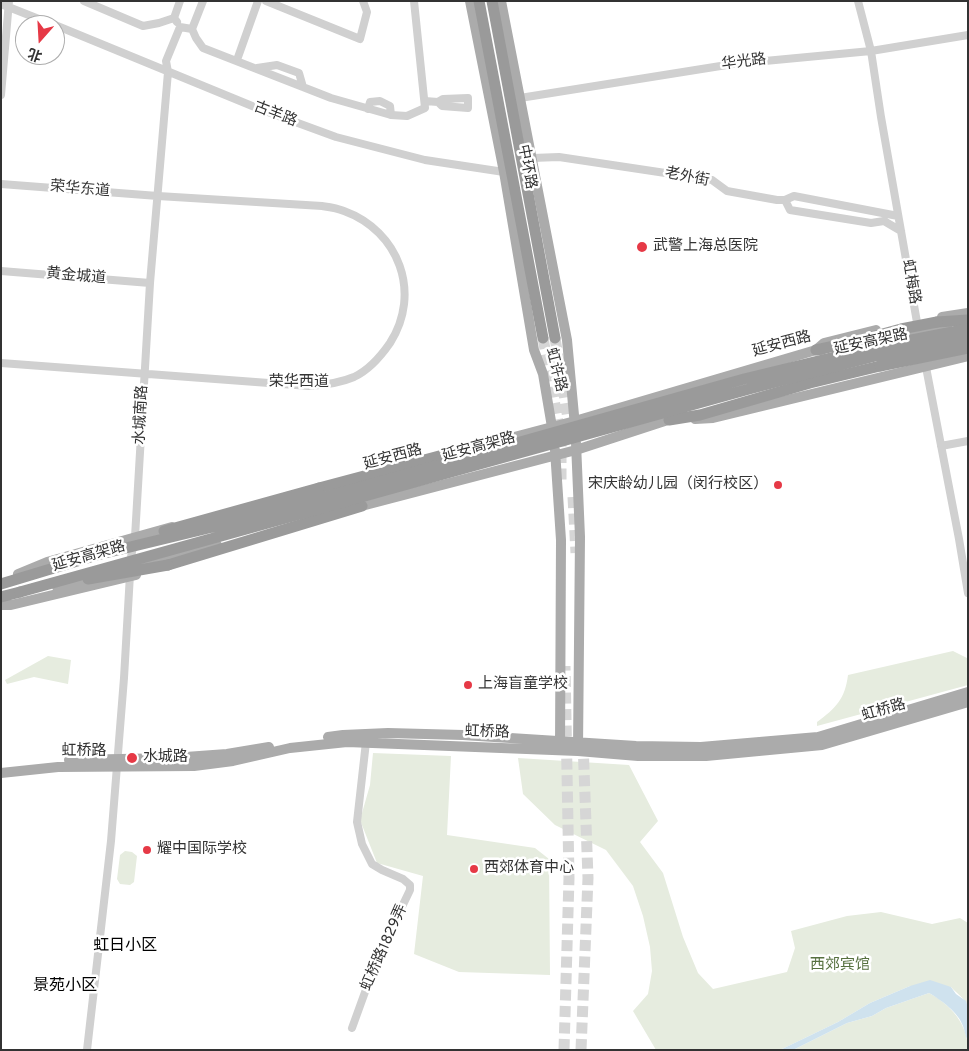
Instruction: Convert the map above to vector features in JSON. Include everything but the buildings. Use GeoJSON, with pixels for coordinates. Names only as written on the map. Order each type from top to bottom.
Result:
{"type":"FeatureCollection","features":[{"type":"Feature","properties":{"kind":"highway","name":"中环路"},"geometry":{"type":"LineString","coordinates":[[479,1],[543,338]]}},
{"type":"Feature","properties":{"kind":"highway","name":"中环路"},"geometry":{"type":"LineString","coordinates":[[492,1],[555,338]]}},
{"type":"Feature","properties":{"kind":"highway"},"geometry":{"type":"LineString","coordinates":[[816,350],[937,322],[968,321]]}},
{"type":"Feature","properties":{"kind":"highway","name":"延安高架路"},"geometry":{"type":"LineString","coordinates":[[1,583],[97,555],[254,517],[744,379],[876,347],[968,329]]}},
{"type":"Feature","properties":{"kind":"highway","name":"延安高架路"},"geometry":{"type":"LineString","coordinates":[[1,597],[749,389],[878,355],[968,341]]}},
{"type":"Feature","properties":{"kind":"highway"},"geometry":{"type":"LineString","coordinates":[[669,420],[700,415],[810,383],[880,366],[968,348]]}},
{"type":"Feature","properties":{"kind":"highway"},"geometry":{"type":"LineString","coordinates":[[97,555],[167,530],[488,443]]}},
{"type":"Feature","properties":{"kind":"highway"},"geometry":{"type":"LineString","coordinates":[[20,592],[168,565],[362,506]]}},
{"type":"Feature","properties":{"kind":"main road","name":"虹许路"},"geometry":{"type":"LineString","coordinates":[[470,1],[504,172],[534,350],[543,374],[552,426],[560,505],[560,746]]}},
{"type":"Feature","properties":{"kind":"main road","name":"虹许路"},"geometry":{"type":"LineString","coordinates":[[501,1],[567,340],[575,421],[580,536],[578,747]]}},
{"type":"Feature","properties":{"kind":"main road"},"geometry":{"type":"LineString","coordinates":[[816,350],[824,342],[905,324],[918,326],[968,313]]}},
{"type":"Feature","properties":{"kind":"main road","name":"延安西路"},"geometry":{"type":"LineString","coordinates":[[1,583],[454,457],[488,443],[575,421],[816,350],[852,349],[918,326],[968,321]]}},
{"type":"Feature","properties":{"kind":"main road"},"geometry":{"type":"LineString","coordinates":[[1,603],[130,573],[314,516],[362,506],[576,450],[686,413],[922,349],[968,341]]}},
{"type":"Feature","properties":{"kind":"main road"},"geometry":{"type":"LineString","coordinates":[[669,420],[713,418],[968,356]]}},
{"type":"Feature","properties":{"kind":"main road"},"geometry":{"type":"LineString","coordinates":[[1,583],[47,562],[238,510],[336,479],[452,449],[488,443]]}},
{"type":"Feature","properties":{"kind":"main road","name":"虹桥路"},"geometry":{"type":"LineString","coordinates":[[1,766],[57,761],[194,766],[233,761],[290,748],[347,742],[578,747],[701,747],[818,737],[968,692]]}},
{"type":"Feature","properties":{"kind":"main road","name":"虹桥路"},"geometry":{"type":"LineString","coordinates":[[578,747],[638,756],[706,756],[822,745],[968,702]]}},
{"type":"Feature","properties":{"kind":"main road","name":"虹桥路"},"geometry":{"type":"LineString","coordinates":[[1,773],[227,754],[343,735],[388,733],[463,735],[560,746]]}},
{"type":"Feature","properties":{"kind":"street"},"geometry":{"type":"LineString","coordinates":[[105,10],[109,1]]}},
{"type":"Feature","properties":{"kind":"street"},"geometry":{"type":"LineString","coordinates":[[174,18],[180,1]]}},
{"type":"Feature","properties":{"kind":"street"},"geometry":{"type":"LineString","coordinates":[[203,1],[192,29],[203,48],[331,98],[391,115],[407,116],[425,108],[414,1]]}},
{"type":"Feature","properties":{"kind":"street"},"geometry":{"type":"LineString","coordinates":[[236,60],[258,1]]}},
{"type":"Feature","properties":{"kind":"street"},"geometry":{"type":"LineString","coordinates":[[266,1],[360,39],[371,1]]}},
{"type":"Feature","properties":{"kind":"street"},"geometry":{"type":"LineString","coordinates":[[363,1],[367,12]]}},
{"type":"Feature","properties":{"kind":"street","name":"虹梅路"},"geometry":{"type":"LineString","coordinates":[[858,1],[871,51],[898,216],[968,593]]}},
{"type":"Feature","properties":{"kind":"street"},"geometry":{"type":"LineString","coordinates":[[87,2],[143,26],[174,18]]}},
{"type":"Feature","properties":{"kind":"street"},"geometry":{"type":"LineString","coordinates":[[1,95],[6,4]]}},
{"type":"Feature","properties":{"kind":"street","name":"古羊路"},"geometry":{"type":"LineString","coordinates":[[6,4],[31,15]]}},
{"type":"Feature","properties":{"kind":"street"},"geometry":{"type":"LineString","coordinates":[[174,18],[180,27],[192,29]]}},
{"type":"Feature","properties":{"kind":"street","name":"水城南路"},"geometry":{"type":"LineString","coordinates":[[117,762],[124,678],[131,548],[135,537],[150,283],[168,72],[166,61],[180,27]]}},
{"type":"Feature","properties":{"kind":"street","name":"古羊路"},"geometry":{"type":"LineString","coordinates":[[65,30],[282,118],[336,137],[426,160],[504,172]]}},
{"type":"Feature","properties":{"kind":"street","name":"华光路"},"geometry":{"type":"LineString","coordinates":[[520,98],[733,64],[871,51],[968,35]]}},
{"type":"Feature","properties":{"kind":"street"},"geometry":{"type":"LineString","coordinates":[[255,68],[277,64],[299,73],[302,87]]}},
{"type":"Feature","properties":{"kind":"street"},"geometry":{"type":"LineString","coordinates":[[281,78],[285,68]]}},
{"type":"Feature","properties":{"kind":"street"},"geometry":{"type":"LineString","coordinates":[[368,109],[370,102],[380,101],[390,106],[391,115]]}},
{"type":"Feature","properties":{"kind":"street"},"geometry":{"type":"LineString","coordinates":[[378,111],[380,101]]}},
{"type":"Feature","properties":{"kind":"street"},"geometry":{"type":"LineString","coordinates":[[425,101],[438,102]]}},
{"type":"Feature","properties":{"kind":"street","name":"老外街"},"geometry":{"type":"LineString","coordinates":[[532,158],[560,157],[712,180],[727,191],[786,200],[794,196],[898,216]]}},
{"type":"Feature","properties":{"kind":"street","name":"荣华东道"},"geometry":{"type":"LineString","coordinates":[[1,184],[158,196]]}},
{"type":"Feature","properties":{"kind":"street","name":"荣华西道"},"geometry":{"type":"LineString","coordinates":[[144,375],[309,386],[333,384],[355,376],[372,365],[384,351],[394,336],[402,318],[405,297],[404,275],[397,257],[382,237],[365,222],[344,211],[322,206],[158,196]]}},
{"type":"Feature","properties":{"kind":"street"},"geometry":{"type":"LineString","coordinates":[[786,200],[790,210],[872,223],[884,221],[901,231]]}},
{"type":"Feature","properties":{"kind":"street","name":"黄金城道"},"geometry":{"type":"LineString","coordinates":[[1,272],[150,283]]}},
{"type":"Feature","properties":{"kind":"street"},"geometry":{"type":"LineString","coordinates":[[1,363],[144,375]]}},
{"type":"Feature","properties":{"kind":"street"},"geometry":{"type":"LineString","coordinates":[[941,446],[968,441]]}},
{"type":"Feature","properties":{"kind":"street","name":"虹桥路1829弄"},"geometry":{"type":"LineString","coordinates":[[352,1028],[377,959],[410,890],[410,885],[403,879],[372,864],[362,844],[358,822],[366,742]]}},
{"type":"Feature","properties":{"kind":"street"},"geometry":{"type":"LineString","coordinates":[[86,1050],[111,840],[117,762]]}},
{"type":"Feature","properties":{"kind":"green space"},"geometry":{"type":"Polygon","coordinates":[[[953,651],[967,658],[968,685],[817,726],[817,722],[842,697],[848,675],[953,651]]]}},
{"type":"Feature","properties":{"kind":"green space"},"geometry":{"type":"Polygon","coordinates":[[[48,656],[71,660],[68,684],[34,677],[7,684],[5,680],[48,656]]]}},
{"type":"Feature","properties":{"kind":"green space","name":"西郊体育中心"},"geometry":{"type":"Polygon","coordinates":[[[373,753],[451,756],[447,835],[535,848],[549,859],[550,975],[459,972],[414,954],[423,876],[377,863],[360,820],[370,785],[373,753]]]}},
{"type":"Feature","properties":{"kind":"green space","name":"西郊宾馆"},"geometry":{"type":"Polygon","coordinates":[[[518,758],[629,765],[658,821],[640,842],[663,873],[683,937],[698,973],[713,989],[787,972],[795,948],[791,931],[847,916],[881,912],[932,924],[960,918],[968,923],[968,1007],[951,987],[910,986],[870,1003],[838,1022],[780,1050],[656,1050],[633,1011],[648,994],[652,971],[650,947],[643,916],[633,886],[606,850],[555,825],[523,794],[518,758]]]}},
{"type":"Feature","properties":{"kind":"green space"},"geometry":{"type":"Polygon","coordinates":[[[125,851],[132,852],[137,856],[134,882],[130,885],[120,884],[117,879],[120,855],[125,851]]]}},
{"type":"Feature","properties":{"kind":"green space","name":"西郊宾馆"},"geometry":{"type":"Polygon","coordinates":[[[929,993],[944,1003],[957,1016],[965,1032],[968,1050],[793,1050],[847,1023],[872,1016],[886,1008],[929,993]]]}},
{"type":"Feature","properties":{"kind":"water"},"geometry":{"type":"Polygon","coordinates":[[[930,980],[951,987],[956,994],[966,1001],[968,1007],[968,1041],[961,1021],[953,1011],[929,993],[886,1008],[872,1016],[847,1023],[793,1050],[780,1050],[838,1022],[870,1003],[910,986],[930,980]]]}},
{"type":"Feature","properties":{"kind":"tunnel"},"geometry":{"type":"LineString","coordinates":[[543,338],[561,439],[561,480]]}},
{"type":"Feature","properties":{"kind":"tunnel"},"geometry":{"type":"LineString","coordinates":[[555,338],[570,431]]}},
{"type":"Feature","properties":{"kind":"tunnel"},"geometry":{"type":"LineString","coordinates":[[573,497],[576,553]]}},
{"type":"Feature","properties":{"kind":"tunnel"},"geometry":{"type":"LineString","coordinates":[[564,1050],[569,878],[565,666]]}},
{"type":"Feature","properties":{"kind":"tunnel"},"geometry":{"type":"LineString","coordinates":[[581,1050],[588,878],[583,742]]}},
{"type":"Feature","properties":{"kind":"place","name":"武警上海总医院"},"geometry":{"type":"Point","coordinates":[642,247]}},
{"type":"Feature","properties":{"kind":"place","name":"宋庆龄幼儿园（闵行校区）"},"geometry":{"type":"Point","coordinates":[778,485]}},
{"type":"Feature","properties":{"kind":"place","name":"上海盲童学校"},"geometry":{"type":"Point","coordinates":[468,685]}},
{"type":"Feature","properties":{"kind":"place","name":"水城路"},"geometry":{"type":"Point","coordinates":[132,758]}},
{"type":"Feature","properties":{"kind":"place","name":"耀中国际学校"},"geometry":{"type":"Point","coordinates":[147,850]}},
{"type":"Feature","properties":{"kind":"place","name":"西郊体育中心"},"geometry":{"type":"Point","coordinates":[474,869]}},
{"type":"Feature","properties":{"kind":"district","name":"虹日小区"},"geometry":{"type":"Point","coordinates":[125,947]}},
{"type":"Feature","properties":{"kind":"district","name":"景苑小区"},"geometry":{"type":"Point","coordinates":[65,987]}}]}
